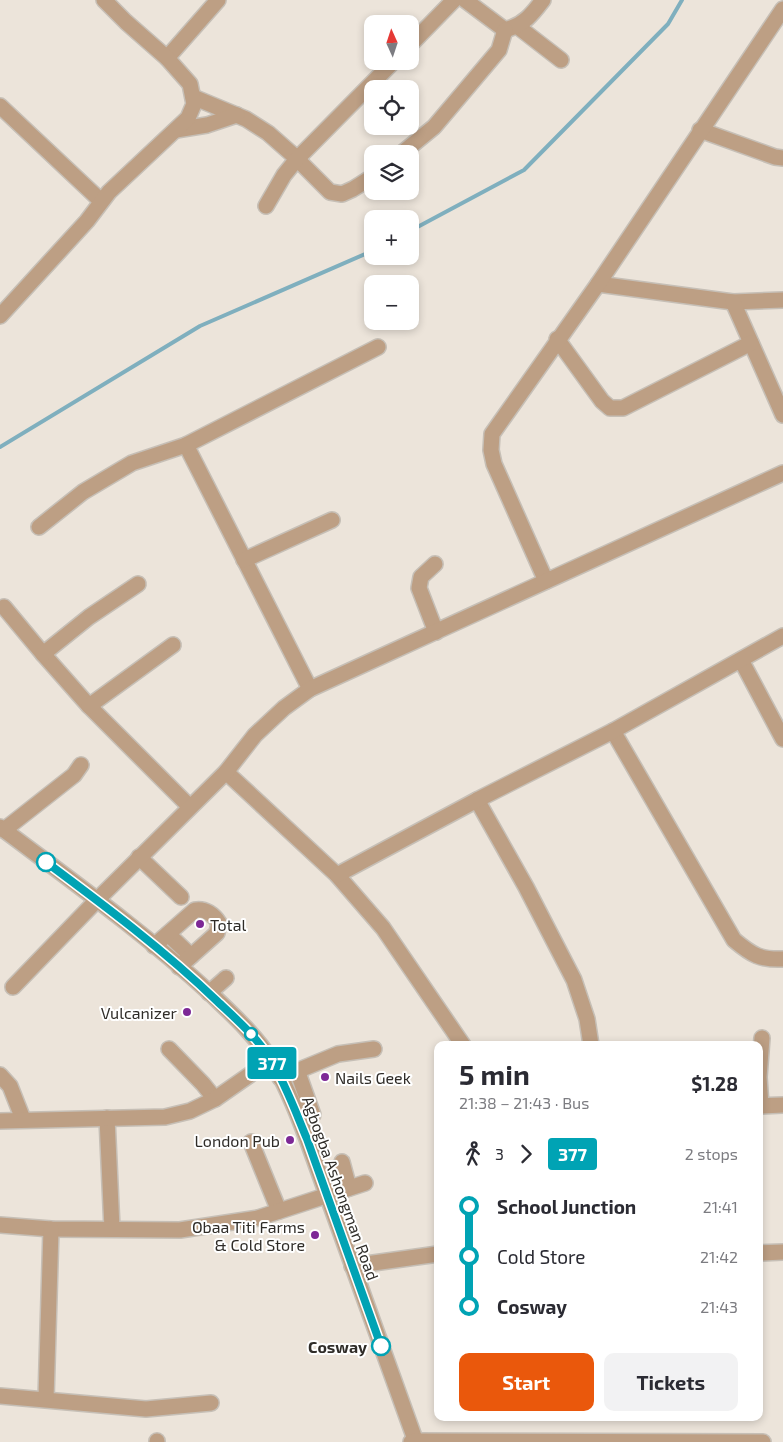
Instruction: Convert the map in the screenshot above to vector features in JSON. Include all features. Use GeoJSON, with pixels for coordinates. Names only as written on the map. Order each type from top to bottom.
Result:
{"type":"FeatureCollection","features":[{"type":"Feature","properties":{"kind":"street"},"geometry":{"type":"LineString","coordinates":[[0,316],[87,221],[101,201],[188,118],[194,104],[190,84],[167,58],[104,0]]}},
{"type":"Feature","properties":{"kind":"street"},"geometry":{"type":"LineString","coordinates":[[167,58],[218,0]]}},
{"type":"Feature","properties":{"kind":"street"},"geometry":{"type":"LineString","coordinates":[[419,36],[454,0]]}},
{"type":"Feature","properties":{"kind":"street"},"geometry":{"type":"LineString","coordinates":[[466,0],[561,60]]}},
{"type":"Feature","properties":{"kind":"street"},"geometry":{"type":"LineString","coordinates":[[412,145],[434,127],[452,106],[498,50],[511,28],[527,19],[543,0]]}},
{"type":"Feature","properties":{"kind":"street"},"geometry":{"type":"LineString","coordinates":[[546,581],[494,464],[490,450],[492,434],[557,339],[598,284],[783,9]]}},
{"type":"Feature","properties":{"kind":"street"},"geometry":{"type":"LineString","coordinates":[[266,206],[279,183],[297,159],[385,70]]}},
{"type":"Feature","properties":{"kind":"street"},"geometry":{"type":"LineString","coordinates":[[193,97],[237,115],[268,133],[330,192],[342,194],[364,182]]}},
{"type":"Feature","properties":{"kind":"street"},"geometry":{"type":"LineString","coordinates":[[1,109],[101,201]]}},
{"type":"Feature","properties":{"kind":"street"},"geometry":{"type":"LineString","coordinates":[[176,130],[207,124],[237,115]]}},
{"type":"Feature","properties":{"kind":"street"},"geometry":{"type":"LineString","coordinates":[[700,130],[775,157],[783,158]]}},
{"type":"Feature","properties":{"kind":"street"},"geometry":{"type":"LineString","coordinates":[[598,284],[733,302],[783,300]]}},
{"type":"Feature","properties":{"kind":"street"},"geometry":{"type":"LineString","coordinates":[[733,302],[783,415]]}},
{"type":"Feature","properties":{"kind":"street"},"geometry":{"type":"LineString","coordinates":[[557,339],[602,401],[610,408],[623,408],[751,343]]}},
{"type":"Feature","properties":{"kind":"street"},"geometry":{"type":"LineString","coordinates":[[40,527],[83,492],[132,463],[186,446],[378,347]]}},
{"type":"Feature","properties":{"kind":"street"},"geometry":{"type":"LineString","coordinates":[[186,446],[310,689]]}},
{"type":"Feature","properties":{"kind":"street"},"geometry":{"type":"LineString","coordinates":[[14,987],[189,806],[226,772],[255,735],[284,708],[310,689],[783,472]]}},
{"type":"Feature","properties":{"kind":"street"},"geometry":{"type":"LineString","coordinates":[[244,560],[332,520]]}},
{"type":"Feature","properties":{"kind":"street"},"geometry":{"type":"LineString","coordinates":[[435,564],[421,577],[419,588],[436,632]]}},
{"type":"Feature","properties":{"kind":"street"},"geometry":{"type":"LineString","coordinates":[[43,654],[90,617],[138,584]]}},
{"type":"Feature","properties":{"kind":"street"},"geometry":{"type":"LineString","coordinates":[[4,607],[89,706],[189,806]]}},
{"type":"Feature","properties":{"kind":"street"},"geometry":{"type":"LineString","coordinates":[[337,875],[477,800],[614,731],[783,636]]}},
{"type":"Feature","properties":{"kind":"street"},"geometry":{"type":"LineString","coordinates":[[89,706],[174,645]]}},
{"type":"Feature","properties":{"kind":"street"},"geometry":{"type":"LineString","coordinates":[[741,660],[783,739]]}},
{"type":"Feature","properties":{"kind":"street"},"geometry":{"type":"LineString","coordinates":[[614,731],[734,940],[751,954],[770,960],[783,959]]}},
{"type":"Feature","properties":{"kind":"street"},"geometry":{"type":"LineString","coordinates":[[2,828],[74,775],[80,765]]}},
{"type":"Feature","properties":{"kind":"street"},"geometry":{"type":"LineString","coordinates":[[226,772],[337,875],[383,928],[460,1041]]}},
{"type":"Feature","properties":{"kind":"street"},"geometry":{"type":"LineString","coordinates":[[477,800],[574,980],[587,1018],[590,1041]]}},
{"type":"Feature","properties":{"kind":"street","name":"Agbogba Ashongman Road"},"geometry":{"type":"LineString","coordinates":[[2,828],[98,899],[209,992],[255,1038],[271,1060],[300,1122],[414,1442]]}},
{"type":"Feature","properties":{"kind":"street"},"geometry":{"type":"LineString","coordinates":[[139,858],[181,897]]}},
{"type":"Feature","properties":{"kind":"street"},"geometry":{"type":"LineString","coordinates":[[154,946],[195,910],[204,910],[217,919],[219,923],[217,934],[180,967]]}},
{"type":"Feature","properties":{"kind":"street"},"geometry":{"type":"LineString","coordinates":[[168,934],[191,956]]}},
{"type":"Feature","properties":{"kind":"street"},"geometry":{"type":"LineString","coordinates":[[209,992],[226,978]]}},
{"type":"Feature","properties":{"kind":"street"},"geometry":{"type":"LineString","coordinates":[[169,1049],[215,1099]]}},
{"type":"Feature","properties":{"kind":"street"},"geometry":{"type":"LineString","coordinates":[[280,1078],[338,1054],[374,1049]]}},
{"type":"Feature","properties":{"kind":"street"},"geometry":{"type":"LineString","coordinates":[[0,1121],[165,1117],[190,1111],[215,1099],[271,1060]]}},
{"type":"Feature","properties":{"kind":"street"},"geometry":{"type":"LineString","coordinates":[[297,1070],[313,1115]]}},
{"type":"Feature","properties":{"kind":"street"},"geometry":{"type":"LineString","coordinates":[[0,1075],[10,1086],[23,1119]]}},
{"type":"Feature","properties":{"kind":"street"},"geometry":{"type":"LineString","coordinates":[[763,1106],[783,1105]]}},
{"type":"Feature","properties":{"kind":"street"},"geometry":{"type":"LineString","coordinates":[[107,1118],[112,1229]]}},
{"type":"Feature","properties":{"kind":"street"},"geometry":{"type":"LineString","coordinates":[[251,1142],[279,1211]]}},
{"type":"Feature","properties":{"kind":"street"},"geometry":{"type":"LineString","coordinates":[[342,1162],[350,1188]]}},
{"type":"Feature","properties":{"kind":"street"},"geometry":{"type":"LineString","coordinates":[[0,1225],[52,1229],[180,1230],[258,1218],[365,1183]]}},
{"type":"Feature","properties":{"kind":"street"},"geometry":{"type":"LineString","coordinates":[[46,1399],[52,1229]]}},
{"type":"Feature","properties":{"kind":"street"},"geometry":{"type":"LineString","coordinates":[[763,1254],[783,1252]]}},
{"type":"Feature","properties":{"kind":"street"},"geometry":{"type":"LineString","coordinates":[[352,1266],[434,1255]]}},
{"type":"Feature","properties":{"kind":"street"},"geometry":{"type":"LineString","coordinates":[[0,1396],[146,1408],[211,1403]]}},
{"type":"Feature","properties":{"kind":"street"},"geometry":{"type":"LineString","coordinates":[[414,1442],[762,1442]]}},
{"type":"Feature","properties":{"kind":"waterway"},"geometry":{"type":"LineString","coordinates":[[419,226],[524,170],[668,24],[682,0]]}},
{"type":"Feature","properties":{"kind":"waterway"},"geometry":{"type":"LineString","coordinates":[[0,447],[200,326],[364,254]]}},
{"type":"Feature","properties":{"kind":"bus line","name":"377"},"geometry":{"type":"LineString","coordinates":[[46,862],[98,899],[203,987],[255,1038],[271,1060],[297,1113],[381,1346]]}},
{"type":"Feature","properties":{"kind":"place","name":"Total"},"geometry":{"type":"Point","coordinates":[200,924]}},
{"type":"Feature","properties":{"kind":"place","name":"Vulcanizer"},"geometry":{"type":"Point","coordinates":[187,1012]}},
{"type":"Feature","properties":{"kind":"place","name":"Nails Geek"},"geometry":{"type":"Point","coordinates":[325,1077]}},
{"type":"Feature","properties":{"kind":"place","name":"London Pub"},"geometry":{"type":"Point","coordinates":[290,1140]}},
{"type":"Feature","properties":{"kind":"place","name":"Obaa Titi Farms & Cold Store"},"geometry":{"type":"Point","coordinates":[315,1235]}},
{"type":"Feature","properties":{"kind":"place","name":"Cosway"},"geometry":{"type":"Point","coordinates":[381,1346]}}]}
